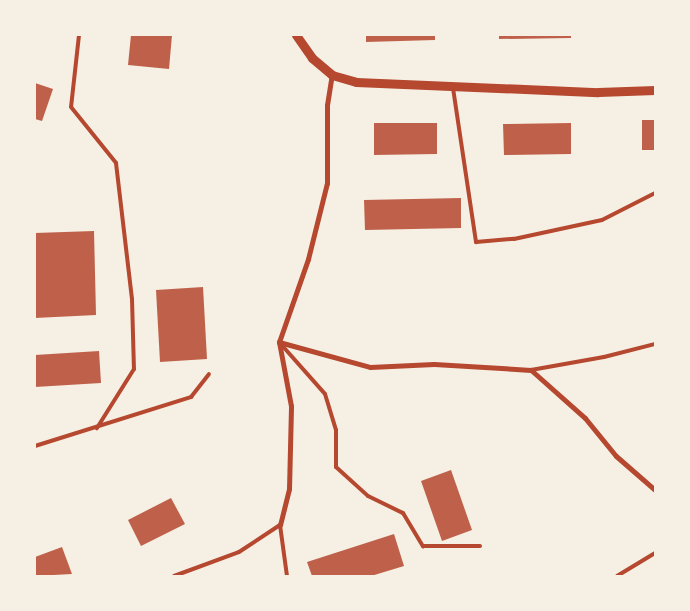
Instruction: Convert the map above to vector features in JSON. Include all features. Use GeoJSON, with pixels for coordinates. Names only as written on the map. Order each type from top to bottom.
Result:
{"type":"FeatureCollection","features":[{"type":"Feature","properties":{"kind":"street"},"geometry":{"type":"LineString","coordinates":[[296,35],[312,58],[332,74],[356,82],[389,86],[453,88],[655,90]]}},
{"type":"Feature","properties":{"kind":"street"},"geometry":{"type":"LineString","coordinates":[[280,525],[289,489],[291,406],[279,342],[308,259],[327,183],[327,105],[332,74]]}},
{"type":"Feature","properties":{"kind":"street"},"geometry":{"type":"LineString","coordinates":[[279,342],[370,367],[434,364],[531,370],[585,418],[616,456],[655,490]]}},
{"type":"Feature","properties":{"kind":"lane"},"geometry":{"type":"LineString","coordinates":[[79,35],[71,107],[116,163],[132,299],[134,369],[97,428]]}},
{"type":"Feature","properties":{"kind":"lane"},"geometry":{"type":"LineString","coordinates":[[453,88],[476,242],[514,238],[602,220],[655,193]]}},
{"type":"Feature","properties":{"kind":"lane"},"geometry":{"type":"LineString","coordinates":[[279,342],[325,394],[336,430],[336,467],[368,496],[403,513],[423,546],[480,546]]}},
{"type":"Feature","properties":{"kind":"lane"},"geometry":{"type":"LineString","coordinates":[[531,370],[604,357],[655,344]]}},
{"type":"Feature","properties":{"kind":"lane"},"geometry":{"type":"LineString","coordinates":[[35,446],[191,397],[209,374]]}},
{"type":"Feature","properties":{"kind":"lane"},"geometry":{"type":"LineString","coordinates":[[174,576],[239,552],[280,525],[287,576]]}},
{"type":"Feature","properties":{"kind":"lane"},"geometry":{"type":"LineString","coordinates":[[617,576],[655,553]]}},
{"type":"Feature","properties":{"kind":"building"},"geometry":{"type":"Polygon","coordinates":[[[131,35],[172,35],[169,69],[128,65],[131,35]]]}},
{"type":"Feature","properties":{"kind":"building"},"geometry":{"type":"Polygon","coordinates":[[[366,35],[435,35],[435,40],[366,42],[366,35]]]}},
{"type":"Feature","properties":{"kind":"building"},"geometry":{"type":"Polygon","coordinates":[[[499,35],[571,35],[571,38],[499,39],[499,35]]]}},
{"type":"Feature","properties":{"kind":"building"},"geometry":{"type":"Polygon","coordinates":[[[35,83],[53,89],[42,121],[35,119],[35,83]]]}},
{"type":"Feature","properties":{"kind":"building"},"geometry":{"type":"Polygon","coordinates":[[[642,120],[655,120],[655,150],[642,150],[642,120]]]}},
{"type":"Feature","properties":{"kind":"building"},"geometry":{"type":"Polygon","coordinates":[[[374,123],[437,123],[437,154],[374,155],[374,123]]]}},
{"type":"Feature","properties":{"kind":"building"},"geometry":{"type":"Polygon","coordinates":[[[571,123],[571,154],[504,155],[503,124],[571,123]]]}},
{"type":"Feature","properties":{"kind":"building"},"geometry":{"type":"Polygon","coordinates":[[[461,198],[461,228],[365,230],[364,200],[461,198]]]}},
{"type":"Feature","properties":{"kind":"building"},"geometry":{"type":"Polygon","coordinates":[[[94,231],[96,315],[35,318],[35,233],[94,231]]]}},
{"type":"Feature","properties":{"kind":"building"},"geometry":{"type":"Polygon","coordinates":[[[203,287],[207,359],[160,362],[156,290],[203,287]]]}},
{"type":"Feature","properties":{"kind":"building"},"geometry":{"type":"Polygon","coordinates":[[[99,351],[101,383],[35,387],[35,355],[99,351]]]}},
{"type":"Feature","properties":{"kind":"building"},"geometry":{"type":"Polygon","coordinates":[[[451,470],[472,530],[442,541],[421,481],[451,470]]]}},
{"type":"Feature","properties":{"kind":"building"},"geometry":{"type":"Polygon","coordinates":[[[171,498],[185,524],[141,546],[128,520],[171,498]]]}},
{"type":"Feature","properties":{"kind":"building"},"geometry":{"type":"Polygon","coordinates":[[[394,534],[404,566],[371,576],[312,576],[307,562],[394,534]]]}},
{"type":"Feature","properties":{"kind":"building"},"geometry":{"type":"Polygon","coordinates":[[[62,547],[72,574],[35,576],[35,557],[62,547]]]}}]}
